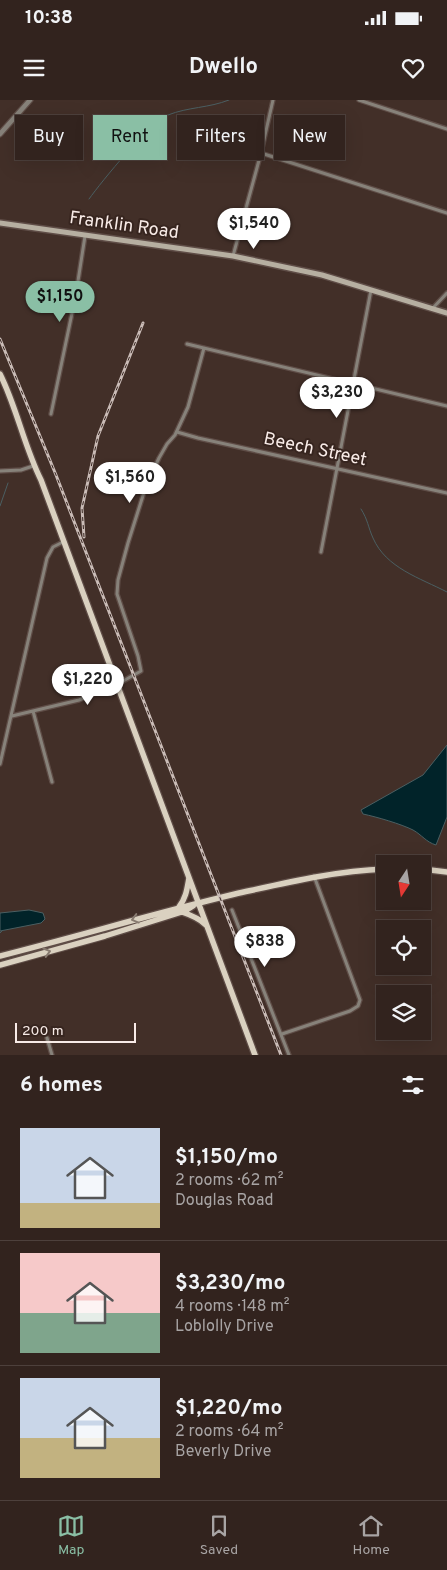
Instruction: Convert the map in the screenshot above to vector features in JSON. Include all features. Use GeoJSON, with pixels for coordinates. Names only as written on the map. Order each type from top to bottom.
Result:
{"type":"FeatureCollection","features":[{"type":"Feature","properties":{"kind":"main road","name":"Franklin Road"},"geometry":{"type":"LineString","coordinates":[[0,223],[233,256],[322,275],[447,313]]}},
{"type":"Feature","properties":{"kind":"main road"},"geometry":{"type":"LineString","coordinates":[[0,374],[255,1055]]}},
{"type":"Feature","properties":{"kind":"main road"},"geometry":{"type":"LineString","coordinates":[[0,965],[96,939],[199,903],[314,876],[376,869]]}},
{"type":"Feature","properties":{"kind":"main road"},"geometry":{"type":"LineString","coordinates":[[431,870],[447,872]]}},
{"type":"Feature","properties":{"kind":"main road"},"geometry":{"type":"LineString","coordinates":[[180,910],[187,891],[189,876]]}},
{"type":"Feature","properties":{"kind":"main road"},"geometry":{"type":"LineString","coordinates":[[0,956],[180,910],[202,921],[208,929]]}},
{"type":"Feature","properties":{"kind":"street"},"geometry":{"type":"LineString","coordinates":[[0,134],[30,100]]}},
{"type":"Feature","properties":{"kind":"street"},"geometry":{"type":"LineString","coordinates":[[264,137],[273,100]]}},
{"type":"Feature","properties":{"kind":"street"},"geometry":{"type":"LineString","coordinates":[[359,100],[447,129]]}},
{"type":"Feature","properties":{"kind":"street"},"geometry":{"type":"LineString","coordinates":[[264,154],[447,214]]}},
{"type":"Feature","properties":{"kind":"street"},"geometry":{"type":"LineString","coordinates":[[233,256],[258,160]]}},
{"type":"Feature","properties":{"kind":"street"},"geometry":{"type":"LineString","coordinates":[[51,414],[76,294],[85,235]]}},
{"type":"Feature","properties":{"kind":"street"},"geometry":{"type":"LineString","coordinates":[[321,552],[371,290]]}},
{"type":"Feature","properties":{"kind":"street"},"geometry":{"type":"LineString","coordinates":[[432,309],[447,293]]}},
{"type":"Feature","properties":{"kind":"street"},"geometry":{"type":"LineString","coordinates":[[187,344],[447,406]]}},
{"type":"Feature","properties":{"kind":"street"},"geometry":{"type":"LineString","coordinates":[[12,716],[79,700],[116,685],[141,671],[120,606],[117,594],[118,580],[146,486],[159,458],[177,432],[192,397],[204,348]]}},
{"type":"Feature","properties":{"kind":"street","name":"Beech Street"},"geometry":{"type":"LineString","coordinates":[[177,432],[447,493]]}},
{"type":"Feature","properties":{"kind":"street"},"geometry":{"type":"LineString","coordinates":[[0,472],[21,470],[33,466]]}},
{"type":"Feature","properties":{"kind":"street"},"geometry":{"type":"LineString","coordinates":[[0,764],[47,558],[53,547],[63,542]]}},
{"type":"Feature","properties":{"kind":"street"},"geometry":{"type":"LineString","coordinates":[[33,711],[52,782]]}},
{"type":"Feature","properties":{"kind":"street"},"geometry":{"type":"LineString","coordinates":[[282,1034],[350,1011],[358,1006],[360,1000],[314,876]]}},
{"type":"Feature","properties":{"kind":"street"},"geometry":{"type":"LineString","coordinates":[[232,910],[289,1055]]}},
{"type":"Feature","properties":{"kind":"street"},"geometry":{"type":"LineString","coordinates":[[47,1038],[52,1055]]}},
{"type":"Feature","properties":{"kind":"water"},"geometry":{"type":"Polygon","coordinates":[[[447,745],[447,817],[436,845],[408,828],[363,814],[361,810],[423,775],[447,745]]]}},
{"type":"Feature","properties":{"kind":"water"},"geometry":{"type":"Polygon","coordinates":[[[29,910],[43,913],[45,919],[41,923],[0,931],[0,913],[29,910]]]}},
{"type":"Feature","properties":{"kind":"waterway"},"geometry":{"type":"LineString","coordinates":[[89,199],[127,153],[160,120],[176,112],[214,105],[229,100]]}},
{"type":"Feature","properties":{"kind":"waterway"},"geometry":{"type":"LineString","coordinates":[[0,506],[8,483]]}},
{"type":"Feature","properties":{"kind":"waterway"},"geometry":{"type":"LineString","coordinates":[[361,509],[373,538],[386,557],[415,577],[447,592]]}},
{"type":"Feature","properties":{"kind":"railway"},"geometry":{"type":"LineString","coordinates":[[84,537],[82,508],[98,436],[143,323]]}},
{"type":"Feature","properties":{"kind":"railway"},"geometry":{"type":"LineString","coordinates":[[0,339],[56,475],[281,1055]]}}]}
